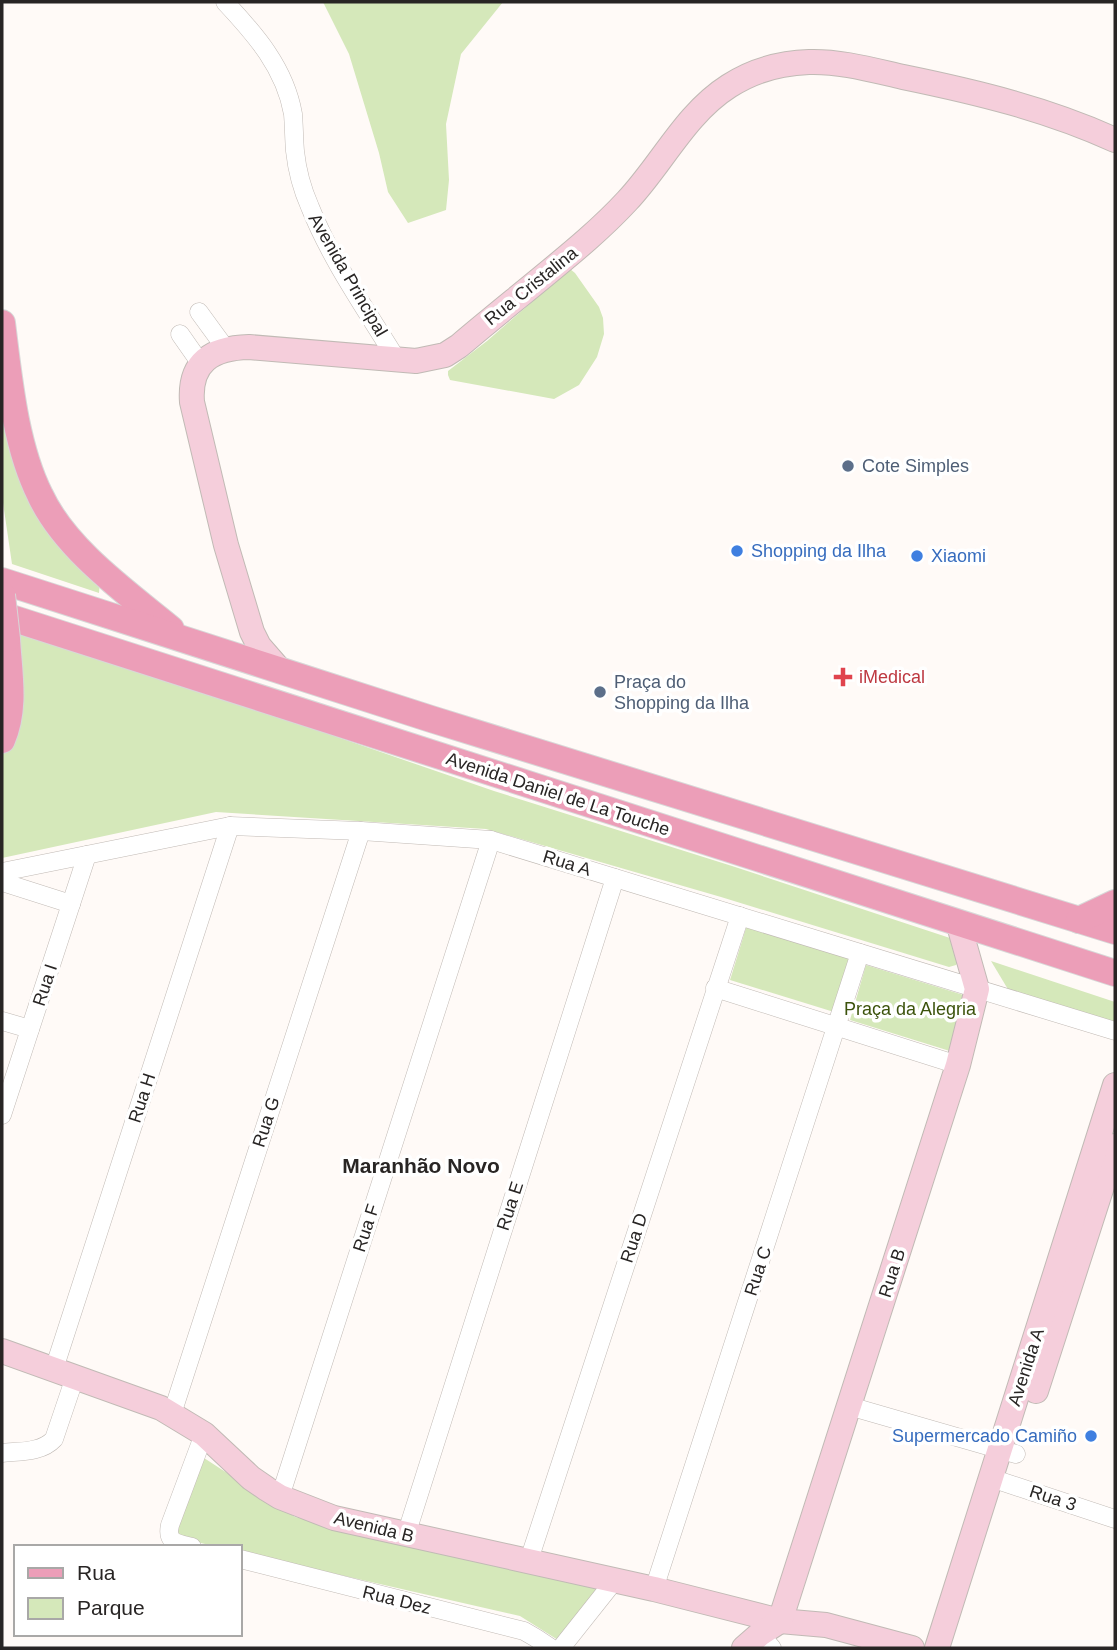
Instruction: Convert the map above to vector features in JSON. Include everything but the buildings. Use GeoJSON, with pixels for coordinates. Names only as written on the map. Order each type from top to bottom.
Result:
{"type":"FeatureCollection","features":[{"type":"Feature","properties":{"kind":"main road"},"geometry":{"type":"LineString","coordinates":[[2,323],[19,435],[40,498],[70,539],[89,559],[183,639]]}},
{"type":"Feature","properties":{"kind":"main road","name":"Avenida Daniel de La Touche"},"geometry":{"type":"LineString","coordinates":[[2,581],[444,723],[1115,931]]}},
{"type":"Feature","properties":{"kind":"main road"},"geometry":{"type":"LineString","coordinates":[[2,595],[11,703],[2,740]]}},
{"type":"Feature","properties":{"kind":"main road","name":"Avenida Daniel de La Touche"},"geometry":{"type":"LineString","coordinates":[[4,627],[1115,972]]}},
{"type":"Feature","properties":{"kind":"main road"},"geometry":{"type":"LineString","coordinates":[[1079,920],[1115,904]]}},
{"type":"Feature","properties":{"kind":"street","name":"Avenida Principal"},"geometry":{"type":"LineString","coordinates":[[225,2],[262,43],[279,72],[293,114],[295,154],[310,209],[327,244],[397,360]]}},
{"type":"Feature","properties":{"kind":"street","name":"Rua Cristalina"},"geometry":{"type":"LineString","coordinates":[[201,364],[226,349],[261,347],[416,361],[445,355],[601,227],[628,200],[711,99],[730,85],[782,65],[835,63],[968,91],[1023,105],[1115,140]]}},
{"type":"Feature","properties":{"kind":"street"},"geometry":{"type":"LineString","coordinates":[[199,312],[226,349]]}},
{"type":"Feature","properties":{"kind":"street"},"geometry":{"type":"LineString","coordinates":[[180,334],[201,364],[191,385],[192,402],[226,545],[252,632],[259,646],[279,669]]}},
{"type":"Feature","properties":{"kind":"street","name":"Rua A"},"geometry":{"type":"LineString","coordinates":[[2,872],[230,826],[491,839],[1115,1031]]}},
{"type":"Feature","properties":{"kind":"street","name":"Rua H"},"geometry":{"type":"LineString","coordinates":[[2,1453],[43,1448],[54,1439],[65,1373],[230,826]]}},
{"type":"Feature","properties":{"kind":"street","name":"Rua G"},"geometry":{"type":"LineString","coordinates":[[172,1414],[361,831]]}},
{"type":"Feature","properties":{"kind":"street","name":"Rua F"},"geometry":{"type":"LineString","coordinates":[[281,1497],[491,839]]}},
{"type":"Feature","properties":{"kind":"street","name":"Rua I"},"geometry":{"type":"LineString","coordinates":[[2,1115],[87,855]]}},
{"type":"Feature","properties":{"kind":"street","name":"Rua E"},"geometry":{"type":"LineString","coordinates":[[406,1535],[615,878]]}},
{"type":"Feature","properties":{"kind":"street"},"geometry":{"type":"LineString","coordinates":[[2,882],[71,904]]}},
{"type":"Feature","properties":{"kind":"street","name":"Rua D"},"geometry":{"type":"LineString","coordinates":[[529,1560],[740,916]]}},
{"type":"Feature","properties":{"kind":"street","name":"Rua B"},"geometry":{"type":"LineString","coordinates":[[764,1638],[849,1406],[958,1065],[977,989],[958,922]]}},
{"type":"Feature","properties":{"kind":"street","name":"Rua C"},"geometry":{"type":"LineString","coordinates":[[654,1589],[860,953]]}},
{"type":"Feature","properties":{"kind":"street"},"geometry":{"type":"LineString","coordinates":[[715,988],[958,1065]]}},
{"type":"Feature","properties":{"kind":"street"},"geometry":{"type":"LineString","coordinates":[[2,1021],[30,1029]]}},
{"type":"Feature","properties":{"kind":"street","name":"Avenida A"},"geometry":{"type":"LineString","coordinates":[[1100,1191],[1115,1085]]}},
{"type":"Feature","properties":{"kind":"street","name":"Avenida A"},"geometry":{"type":"LineString","coordinates":[[937,1648],[999,1480],[1115,1146]]}},
{"type":"Feature","properties":{"kind":"street","name":"Avenida B"},"geometry":{"type":"LineString","coordinates":[[2,1351],[161,1408],[204,1434],[251,1478],[281,1497],[334,1518],[654,1589],[764,1638],[823,1639],[858,1648]]}},
{"type":"Feature","properties":{"kind":"street"},"geometry":{"type":"LineString","coordinates":[[849,1406],[1008,1452]]}},
{"type":"Feature","properties":{"kind":"street"},"geometry":{"type":"LineString","coordinates":[[184,1545],[171,1540],[168,1534],[204,1434]]}},
{"type":"Feature","properties":{"kind":"street","name":"Avenida A"},"geometry":{"type":"LineString","coordinates":[[953,1648],[999,1480]]}},
{"type":"Feature","properties":{"kind":"street","name":"Rua 3"},"geometry":{"type":"LineString","coordinates":[[999,1480],[1115,1519]]}},
{"type":"Feature","properties":{"kind":"street","name":"Rua Dez"},"geometry":{"type":"LineString","coordinates":[[242,1560],[524,1631],[551,1648]]}},
{"type":"Feature","properties":{"kind":"street"},"geometry":{"type":"LineString","coordinates":[[561,1648],[615,1580]]}},
{"type":"Feature","properties":{"kind":"street","name":"Avenida B"},"geometry":{"type":"LineString","coordinates":[[764,1638],[826,1626],[912,1648]]}},
{"type":"Feature","properties":{"kind":"green space"},"geometry":{"type":"Polygon","coordinates":[[[323,2],[503,2],[461,54],[446,124],[449,180],[446,210],[408,223],[388,192],[349,54],[323,2]]]}},
{"type":"Feature","properties":{"kind":"green space"},"geometry":{"type":"Polygon","coordinates":[[[570,269],[599,307],[603,318],[604,334],[597,357],[579,385],[554,399],[450,380],[448,371],[570,269]]]}},
{"type":"Feature","properties":{"kind":"green space"},"geometry":{"type":"Polygon","coordinates":[[[2,377],[8,428],[100,580],[99,593],[12,564],[2,496],[2,377]]]}},
{"type":"Feature","properties":{"kind":"green space"},"geometry":{"type":"Polygon","coordinates":[[[12,625],[494,791],[950,938],[957,946],[960,960],[949,967],[486,829],[216,812],[2,858],[2,754],[8,746],[12,625]]]}},
{"type":"Feature","properties":{"kind":"green space"},"geometry":{"type":"Polygon","coordinates":[[[747,925],[850,956],[834,1012],[730,980],[747,925]]]}},
{"type":"Feature","properties":{"kind":"green space"},"geometry":{"type":"Polygon","coordinates":[[[991,961],[1115,1002],[1115,1023],[1009,991],[991,961]]]}},
{"type":"Feature","properties":{"kind":"green space","name":"Praça da Alegria"},"geometry":{"type":"Polygon","coordinates":[[[866,965],[970,997],[953,1052],[850,1020],[866,965]]]}},
{"type":"Feature","properties":{"kind":"green space"},"geometry":{"type":"Polygon","coordinates":[[[204,1458],[295,1517],[599,1588],[558,1640],[520,1616],[242,1552],[242,1545],[209,1545],[171,1536],[204,1458]]]}},
{"type":"Feature","properties":{"kind":"place","name":"Cote Simples"},"geometry":{"type":"Point","coordinates":[848,466]}},
{"type":"Feature","properties":{"kind":"place","name":"Shopping da Ilha"},"geometry":{"type":"Point","coordinates":[737,551]}},
{"type":"Feature","properties":{"kind":"place","name":"Xiaomi"},"geometry":{"type":"Point","coordinates":[917,556]}},
{"type":"Feature","properties":{"kind":"place","name":"iMedical"},"geometry":{"type":"Point","coordinates":[843,677]}},
{"type":"Feature","properties":{"kind":"place","name":"Praça do Shopping da Ilha"},"geometry":{"type":"Point","coordinates":[600,692]}},
{"type":"Feature","properties":{"kind":"place","name":"Supermercado Camiño"},"geometry":{"type":"Point","coordinates":[1091,1436]}},
{"type":"Feature","properties":{"kind":"district","name":"Maranhão Novo"},"geometry":{"type":"Point","coordinates":[421,1165]}}]}
